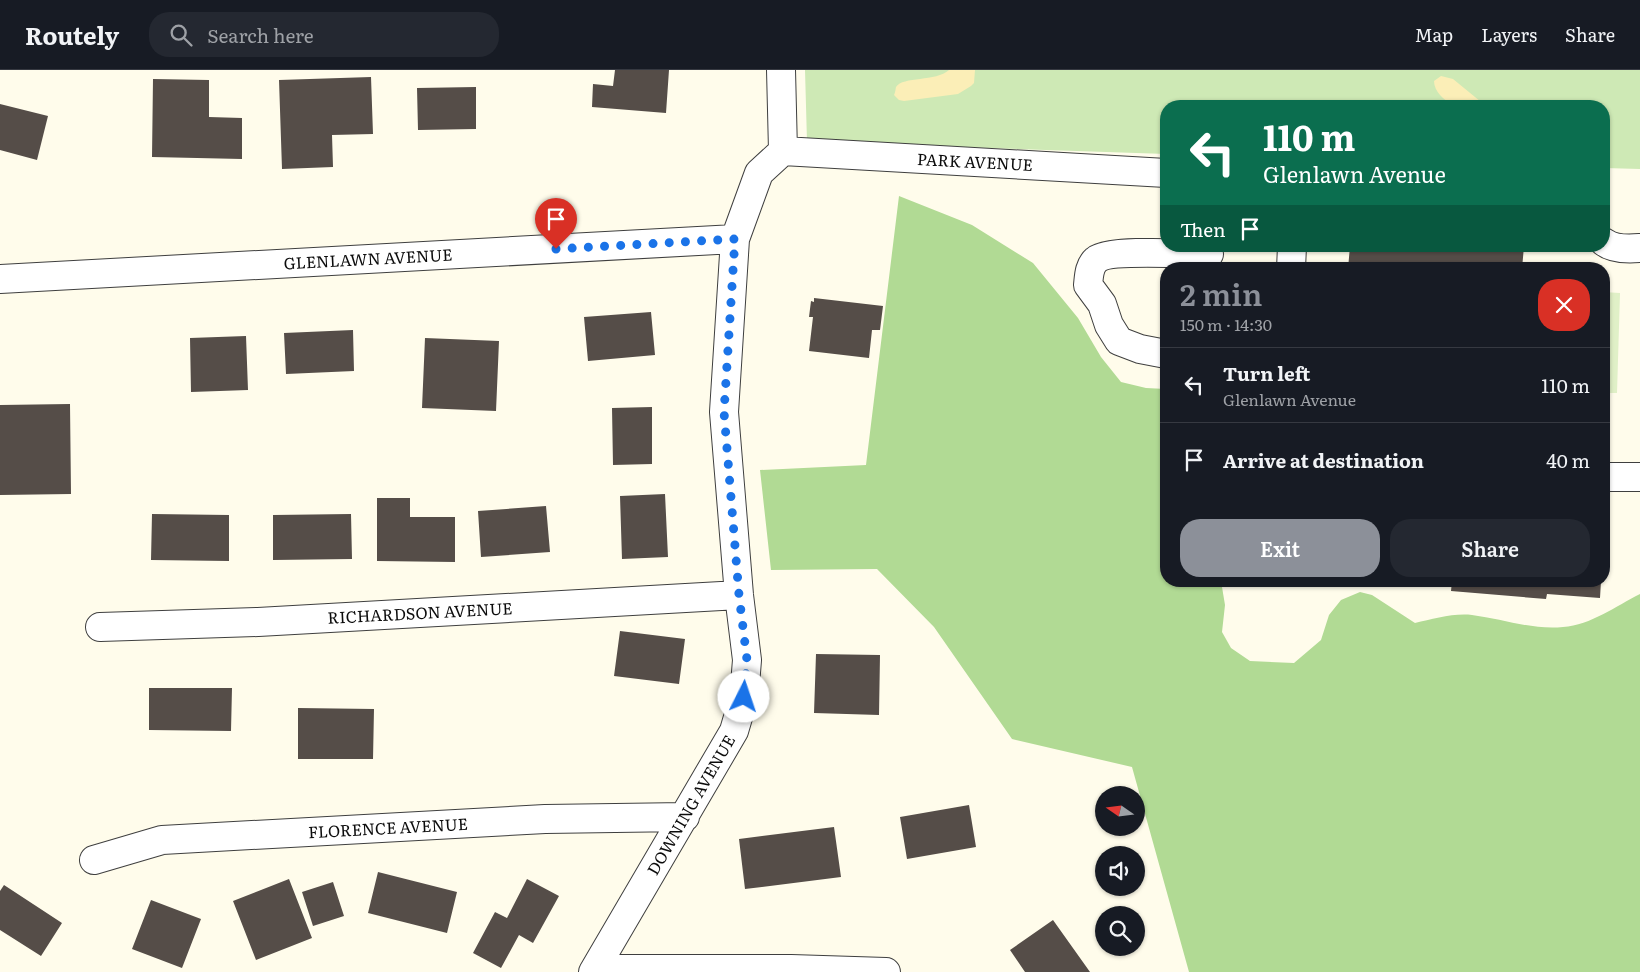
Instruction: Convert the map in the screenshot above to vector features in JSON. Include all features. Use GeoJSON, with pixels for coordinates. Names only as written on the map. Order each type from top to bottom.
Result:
{"type":"FeatureCollection","features":[{"type":"Feature","properties":{"kind":"street"},"geometry":{"type":"LineString","coordinates":[[781,70],[783,151]]}},
{"type":"Feature","properties":{"kind":"street","name":"PARK AVENUE"},"geometry":{"type":"LineString","coordinates":[[783,151],[1160,173]]}},
{"type":"Feature","properties":{"kind":"street","name":"DOWNING AVENUE"},"geometry":{"type":"LineString","coordinates":[[594,971],[734,731],[744,697],[747,660],[739,595],[724,412],[735,239],[759,173],[783,151]]}},
{"type":"Feature","properties":{"kind":"street","name":"GLENLAWN AVENUE"},"geometry":{"type":"LineString","coordinates":[[0,280],[735,239]]}},
{"type":"Feature","properties":{"kind":"street"},"geometry":{"type":"LineString","coordinates":[[1610,246],[1630,249],[1640,248]]}},
{"type":"Feature","properties":{"kind":"street"},"geometry":{"type":"LineString","coordinates":[[1160,353],[1140,349],[1119,341],[1109,325],[1102,304],[1088,285],[1091,267],[1098,258],[1116,253],[1209,256]]}},
{"type":"Feature","properties":{"kind":"street"},"geometry":{"type":"LineString","coordinates":[[1610,477],[1640,477]]}},
{"type":"Feature","properties":{"kind":"street","name":"RICHARDSON AVENUE"},"geometry":{"type":"LineString","coordinates":[[100,627],[258,622],[739,595]]}},
{"type":"Feature","properties":{"kind":"street","name":"FLORENCE AVENUE"},"geometry":{"type":"LineString","coordinates":[[94,860],[162,840],[545,819],[685,817]]}},
{"type":"Feature","properties":{"kind":"street"},"geometry":{"type":"LineString","coordinates":[[594,971],[791,969],[886,972]]}},
{"type":"Feature","properties":{"kind":"green space"},"geometry":{"type":"Polygon","coordinates":[[[805,70],[1640,70],[1640,169],[1610,168],[1610,100],[1160,100],[1160,154],[807,142],[805,70]]]}},
{"type":"Feature","properties":{"kind":"green space"},"geometry":{"type":"Polygon","coordinates":[[[899,196],[972,225],[1033,263],[1078,318],[1101,357],[1121,382],[1146,388],[1160,389],[1160,587],[1222,587],[1225,605],[1222,632],[1231,648],[1250,661],[1294,663],[1321,640],[1329,615],[1341,600],[1360,592],[1372,595],[1415,623],[1443,617],[1472,615],[1529,626],[1551,628],[1583,623],[1640,594],[1640,972],[1189,972],[1145,814],[1145,786],[1137,786],[1132,767],[1012,739],[934,627],[877,569],[771,570],[760,470],[866,465],[899,196]]]}},
{"type":"Feature","properties":{"kind":"green space"},"geometry":{"type":"Polygon","coordinates":[[[1610,292],[1620,293],[1617,393],[1610,393],[1610,292]]]}},
{"type":"Feature","properties":{"kind":"sand"},"geometry":{"type":"Polygon","coordinates":[[[949,70],[975,70],[974,83],[958,94],[904,101],[899,100],[894,95],[896,87],[905,81],[936,76],[949,70]]]}},
{"type":"Feature","properties":{"kind":"sand"},"geometry":{"type":"Polygon","coordinates":[[[1441,76],[1453,79],[1479,100],[1446,100],[1438,92],[1434,81],[1441,76]]]}},
{"type":"Feature","properties":{"kind":"building"},"geometry":{"type":"Polygon","coordinates":[[[615,70],[669,70],[666,113],[592,107],[593,84],[613,86],[615,70]]]}},
{"type":"Feature","properties":{"kind":"building"},"geometry":{"type":"Polygon","coordinates":[[[371,77],[373,134],[332,135],[333,167],[282,169],[279,80],[371,77]]]}},
{"type":"Feature","properties":{"kind":"building"},"geometry":{"type":"Polygon","coordinates":[[[153,79],[209,80],[209,117],[242,118],[242,159],[152,157],[153,79]]]}},
{"type":"Feature","properties":{"kind":"building"},"geometry":{"type":"Polygon","coordinates":[[[476,87],[476,129],[418,130],[417,88],[476,87]]]}},
{"type":"Feature","properties":{"kind":"building"},"geometry":{"type":"Polygon","coordinates":[[[0,104],[48,116],[37,160],[0,150],[0,104]]]}},
{"type":"Feature","properties":{"kind":"building"},"geometry":{"type":"Polygon","coordinates":[[[1349,252],[1523,252],[1523,262],[1349,262],[1349,252]]]}},
{"type":"Feature","properties":{"kind":"building"},"geometry":{"type":"Polygon","coordinates":[[[814,298],[883,306],[880,330],[872,330],[869,358],[809,351],[813,317],[809,317],[811,301],[814,302],[814,298]]]}},
{"type":"Feature","properties":{"kind":"building"},"geometry":{"type":"Polygon","coordinates":[[[651,312],[655,355],[588,361],[584,317],[651,312]]]}},
{"type":"Feature","properties":{"kind":"building"},"geometry":{"type":"Polygon","coordinates":[[[353,330],[354,371],[286,374],[284,333],[353,330]]]}},
{"type":"Feature","properties":{"kind":"building"},"geometry":{"type":"Polygon","coordinates":[[[246,336],[248,390],[191,392],[190,338],[246,336]]]}},
{"type":"Feature","properties":{"kind":"building"},"geometry":{"type":"Polygon","coordinates":[[[425,338],[499,341],[496,411],[422,408],[425,338]]]}},
{"type":"Feature","properties":{"kind":"building"},"geometry":{"type":"Polygon","coordinates":[[[70,404],[71,494],[0,495],[0,405],[70,404]]]}},
{"type":"Feature","properties":{"kind":"building"},"geometry":{"type":"Polygon","coordinates":[[[652,407],[652,464],[613,465],[612,408],[652,407]]]}},
{"type":"Feature","properties":{"kind":"building"},"geometry":{"type":"Polygon","coordinates":[[[665,494],[668,557],[622,559],[620,496],[665,494]]]}},
{"type":"Feature","properties":{"kind":"building"},"geometry":{"type":"Polygon","coordinates":[[[377,498],[410,498],[410,517],[455,517],[455,562],[377,561],[377,498]]]}},
{"type":"Feature","properties":{"kind":"building"},"geometry":{"type":"Polygon","coordinates":[[[546,506],[550,552],[481,557],[478,511],[546,506]]]}},
{"type":"Feature","properties":{"kind":"building"},"geometry":{"type":"Polygon","coordinates":[[[152,514],[229,515],[229,561],[151,560],[152,514]]]}},
{"type":"Feature","properties":{"kind":"building"},"geometry":{"type":"Polygon","coordinates":[[[351,514],[352,559],[273,560],[273,515],[351,514]]]}},
{"type":"Feature","properties":{"kind":"building"},"geometry":{"type":"Polygon","coordinates":[[[1451,587],[1601,587],[1600,598],[1547,594],[1546,599],[1451,591],[1451,587]]]}},
{"type":"Feature","properties":{"kind":"building"},"geometry":{"type":"Polygon","coordinates":[[[620,631],[685,639],[679,684],[614,676],[620,631]]]}},
{"type":"Feature","properties":{"kind":"building"},"geometry":{"type":"Polygon","coordinates":[[[816,654],[880,655],[879,715],[814,713],[816,654]]]}},
{"type":"Feature","properties":{"kind":"building"},"geometry":{"type":"Polygon","coordinates":[[[149,688],[232,688],[231,731],[149,730],[149,688]]]}},
{"type":"Feature","properties":{"kind":"building"},"geometry":{"type":"Polygon","coordinates":[[[298,708],[374,709],[373,759],[298,759],[298,708]]]}},
{"type":"Feature","properties":{"kind":"building"},"geometry":{"type":"Polygon","coordinates":[[[969,805],[976,847],[907,859],[900,817],[969,805]]]}},
{"type":"Feature","properties":{"kind":"building"},"geometry":{"type":"Polygon","coordinates":[[[834,827],[841,877],[745,889],[739,839],[834,827]]]}},
{"type":"Feature","properties":{"kind":"building"},"geometry":{"type":"Polygon","coordinates":[[[378,872],[457,892],[447,933],[368,913],[378,872]]]}},
{"type":"Feature","properties":{"kind":"building"},"geometry":{"type":"Polygon","coordinates":[[[289,879],[312,938],[256,960],[233,901],[289,879]]]}},
{"type":"Feature","properties":{"kind":"building"},"geometry":{"type":"Polygon","coordinates":[[[527,879],[559,896],[533,943],[519,935],[501,968],[473,953],[495,912],[507,918],[527,879]]]}},
{"type":"Feature","properties":{"kind":"building"},"geometry":{"type":"Polygon","coordinates":[[[333,882],[344,916],[313,926],[302,892],[333,882]]]}},
{"type":"Feature","properties":{"kind":"building"},"geometry":{"type":"Polygon","coordinates":[[[4,885],[62,923],[41,956],[0,930],[0,891],[4,885]]]}},
{"type":"Feature","properties":{"kind":"building"},"geometry":{"type":"Polygon","coordinates":[[[151,900],[201,919],[182,968],[132,949],[151,900]]]}},
{"type":"Feature","properties":{"kind":"building"},"geometry":{"type":"Polygon","coordinates":[[[1053,920],[1090,972],[1025,972],[1010,950],[1053,920]]]}},
{"type":"Feature","properties":{"kind":"route"},"geometry":{"type":"LineString","coordinates":[[556,249],[735,239],[724,412],[739,595],[747,660],[744,697]]}}]}
